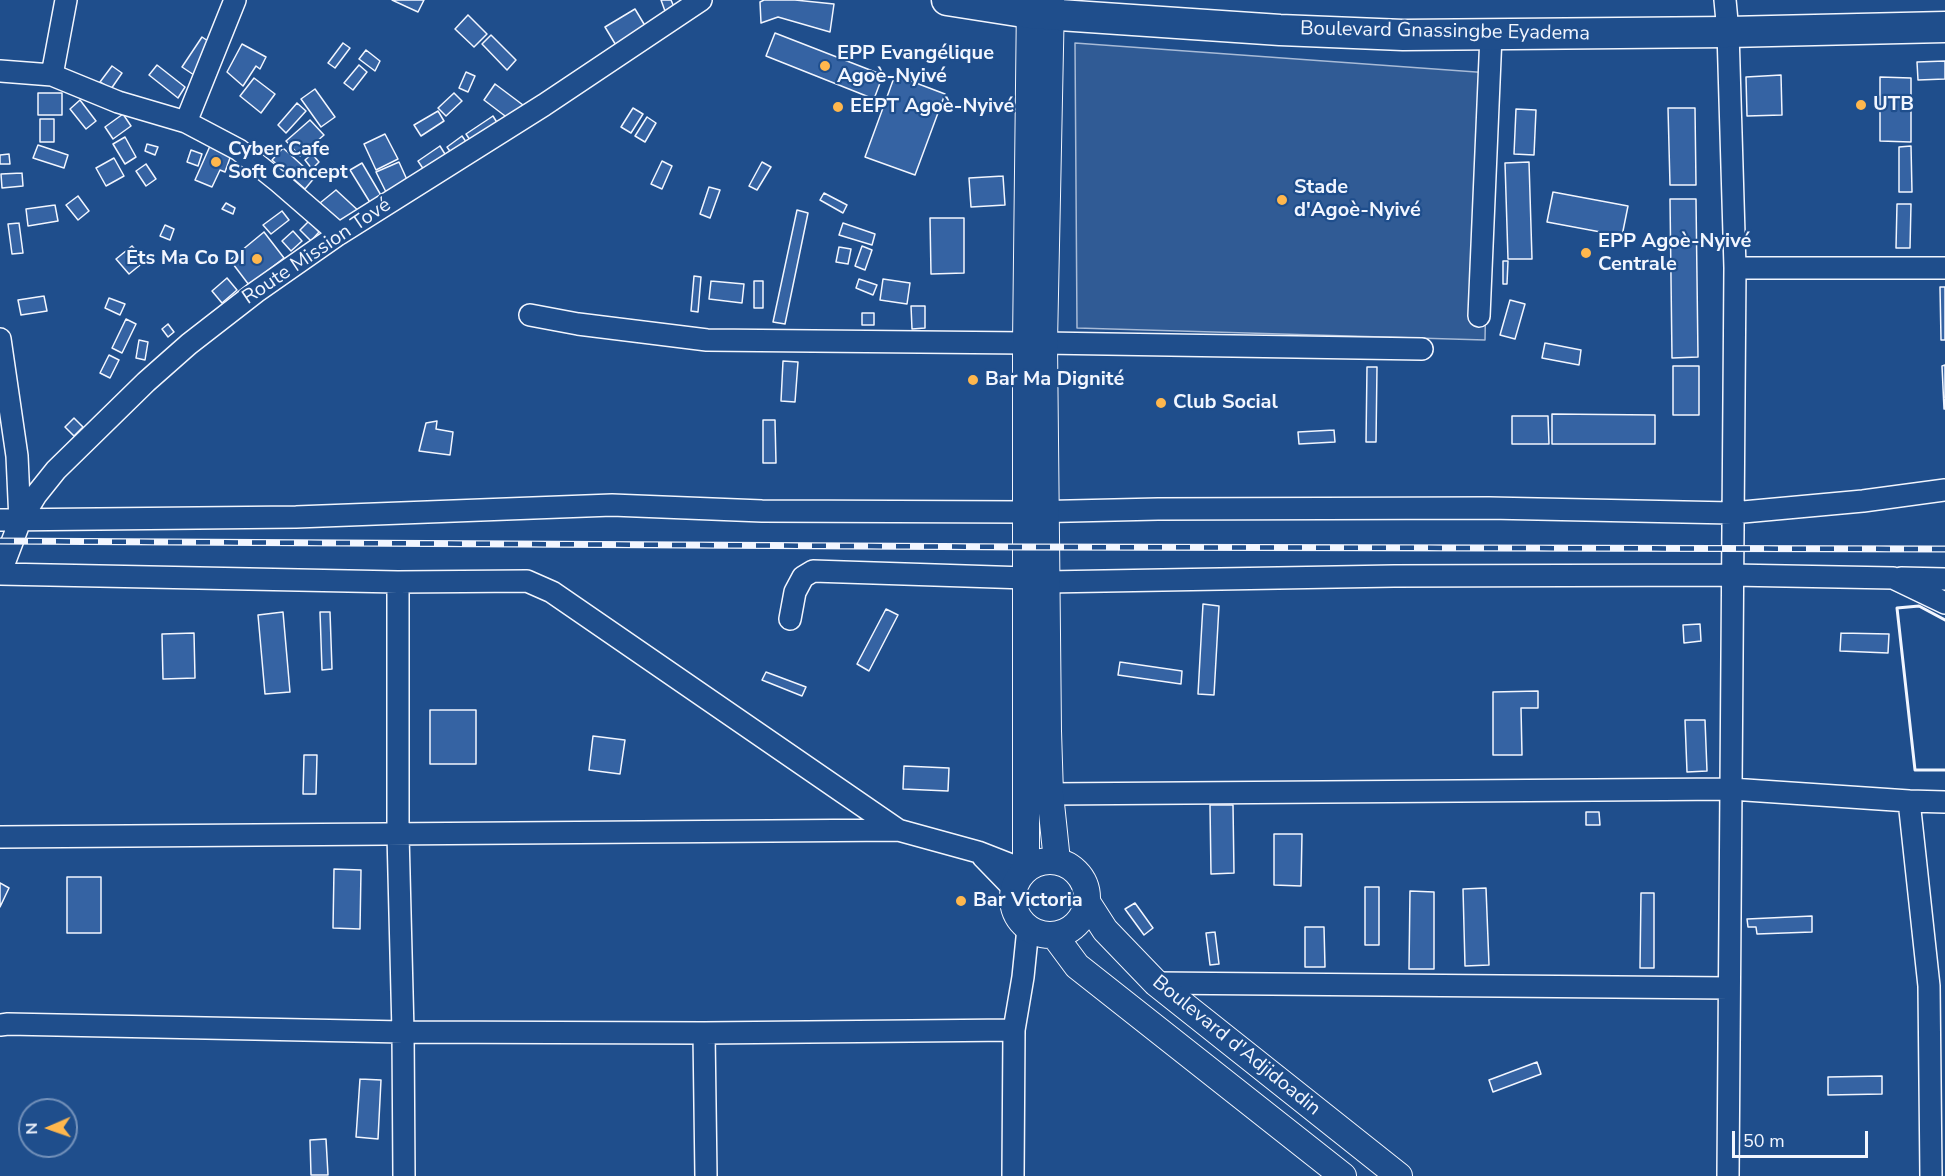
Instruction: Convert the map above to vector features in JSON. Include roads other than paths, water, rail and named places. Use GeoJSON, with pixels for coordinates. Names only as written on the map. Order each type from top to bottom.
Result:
{"type":"FeatureCollection","features":[{"type":"Feature","properties":{"kind":"highway","name":"Boulevard Gnassingbe Eyadema"},"geometry":{"type":"LineString","coordinates":[[947,0],[1280,30],[1403,35],[1945,27]]}},
{"type":"Feature","properties":{"kind":"main road"},"geometry":{"type":"LineString","coordinates":[[1022,876],[1041,861],[1057,861],[1074,868],[1085,884],[1087,902],[1080,920],[1064,932],[1042,932],[1018,917],[1013,903],[1022,876],[1036,580],[1035,343],[1040,7]]}},
{"type":"Feature","properties":{"kind":"main road"},"geometry":{"type":"LineString","coordinates":[[1036,580],[1050,794],[1057,861]]}},
{"type":"Feature","properties":{"kind":"main road","name":"Boulevard d'Adjidoadin"},"geometry":{"type":"LineString","coordinates":[[1087,902],[1105,930],[1156,983],[1399,1176]]}},
{"type":"Feature","properties":{"kind":"main road","name":"Boulevard d'Adjidoadin"},"geometry":{"type":"LineString","coordinates":[[1042,932],[1077,966],[1343,1176]]}},
{"type":"Feature","properties":{"kind":"street"},"geometry":{"type":"LineString","coordinates":[[52,75],[66,0]]}},
{"type":"Feature","properties":{"kind":"street"},"geometry":{"type":"LineString","coordinates":[[186,122],[235,0]]}},
{"type":"Feature","properties":{"kind":"street","name":"Route Mission Tové"},"geometry":{"type":"LineString","coordinates":[[0,574],[10,520],[36,495],[56,470],[146,382],[220,318],[339,234],[544,105],[701,0]]}},
{"type":"Feature","properties":{"kind":"street"},"geometry":{"type":"LineString","coordinates":[[1725,0],[1728,32],[1735,268],[1728,1176]]}},
{"type":"Feature","properties":{"kind":"street"},"geometry":{"type":"LineString","coordinates":[[1479,316],[1491,35]]}},
{"type":"Feature","properties":{"kind":"street"},"geometry":{"type":"LineString","coordinates":[[0,71],[52,75],[118,102],[186,122],[239,150],[339,234]]}},
{"type":"Feature","properties":{"kind":"street"},"geometry":{"type":"LineString","coordinates":[[1735,268],[1945,268]]}},
{"type":"Feature","properties":{"kind":"street"},"geometry":{"type":"LineString","coordinates":[[530,315],[578,324],[707,340],[1422,349]]}},
{"type":"Feature","properties":{"kind":"street"},"geometry":{"type":"LineString","coordinates":[[0,339],[17,456],[10,520],[296,517],[612,505],[762,511],[1037,512],[1489,508],[1732,513],[1863,501],[1945,490]]}},
{"type":"Feature","properties":{"kind":"street"},"geometry":{"type":"LineString","coordinates":[[790,619],[795,592],[802,577],[813,571],[1036,580],[1732,575],[1945,579]]}},
{"type":"Feature","properties":{"kind":"street"},"geometry":{"type":"LineString","coordinates":[[0,574],[398,582],[527,581],[552,592],[898,830]]}},
{"type":"Feature","properties":{"kind":"street"},"geometry":{"type":"LineString","coordinates":[[1893,578],[1945,603]]}},
{"type":"Feature","properties":{"kind":"street"},"geometry":{"type":"LineString","coordinates":[[398,582],[398,834],[404,1176]]}},
{"type":"Feature","properties":{"kind":"street"},"geometry":{"type":"LineString","coordinates":[[1050,794],[1731,789],[1945,802]]}},
{"type":"Feature","properties":{"kind":"street"},"geometry":{"type":"LineString","coordinates":[[1909,801],[1937,986],[1931,1176]]}},
{"type":"Feature","properties":{"kind":"street"},"geometry":{"type":"LineString","coordinates":[[0,837],[898,830],[978,852],[1022,876]]}},
{"type":"Feature","properties":{"kind":"street"},"geometry":{"type":"LineString","coordinates":[[1013,1176],[1014,1030],[1023,978],[1042,932]]}},
{"type":"Feature","properties":{"kind":"street"},"geometry":{"type":"LineString","coordinates":[[1156,983],[1729,988]]}},
{"type":"Feature","properties":{"kind":"street"},"geometry":{"type":"LineString","coordinates":[[0,1026],[8,1024],[403,1032],[704,1033],[1014,1030]]}},
{"type":"Feature","properties":{"kind":"street"},"geometry":{"type":"LineString","coordinates":[[704,1033],[706,1176]]}},
{"type":"Feature","properties":{"kind":"railway"},"geometry":{"type":"LineString","coordinates":[[0,541],[1945,549]]}},
{"type":"Feature","properties":{"kind":"place","name":"EPP Evangélique Agoè-Nyivé"},"geometry":{"type":"Point","coordinates":[825,66]}},
{"type":"Feature","properties":{"kind":"place","name":"UTB"},"geometry":{"type":"Point","coordinates":[1861,105]}},
{"type":"Feature","properties":{"kind":"place","name":"EEPT Agoè-Nyivé"},"geometry":{"type":"Point","coordinates":[838,107]}},
{"type":"Feature","properties":{"kind":"place","name":"Cyber Cafe Soft Concept"},"geometry":{"type":"Point","coordinates":[216,162]}},
{"type":"Feature","properties":{"kind":"place","name":"Stade d'Agoè-Nyivé"},"geometry":{"type":"Point","coordinates":[1282,200]}},
{"type":"Feature","properties":{"kind":"place","name":"EPP Agoè-Nyivé Centrale"},"geometry":{"type":"Point","coordinates":[1586,253]}},
{"type":"Feature","properties":{"kind":"place","name":"Ets Ma Co DI"},"geometry":{"type":"Point","coordinates":[257,259]}},
{"type":"Feature","properties":{"kind":"place","name":"Bar Ma Dignité"},"geometry":{"type":"Point","coordinates":[973,380]}},
{"type":"Feature","properties":{"kind":"place","name":"Club Social"},"geometry":{"type":"Point","coordinates":[1161,403]}},
{"type":"Feature","properties":{"kind":"place","name":"Bar Victoria"},"geometry":{"type":"Point","coordinates":[961,901]}}]}
